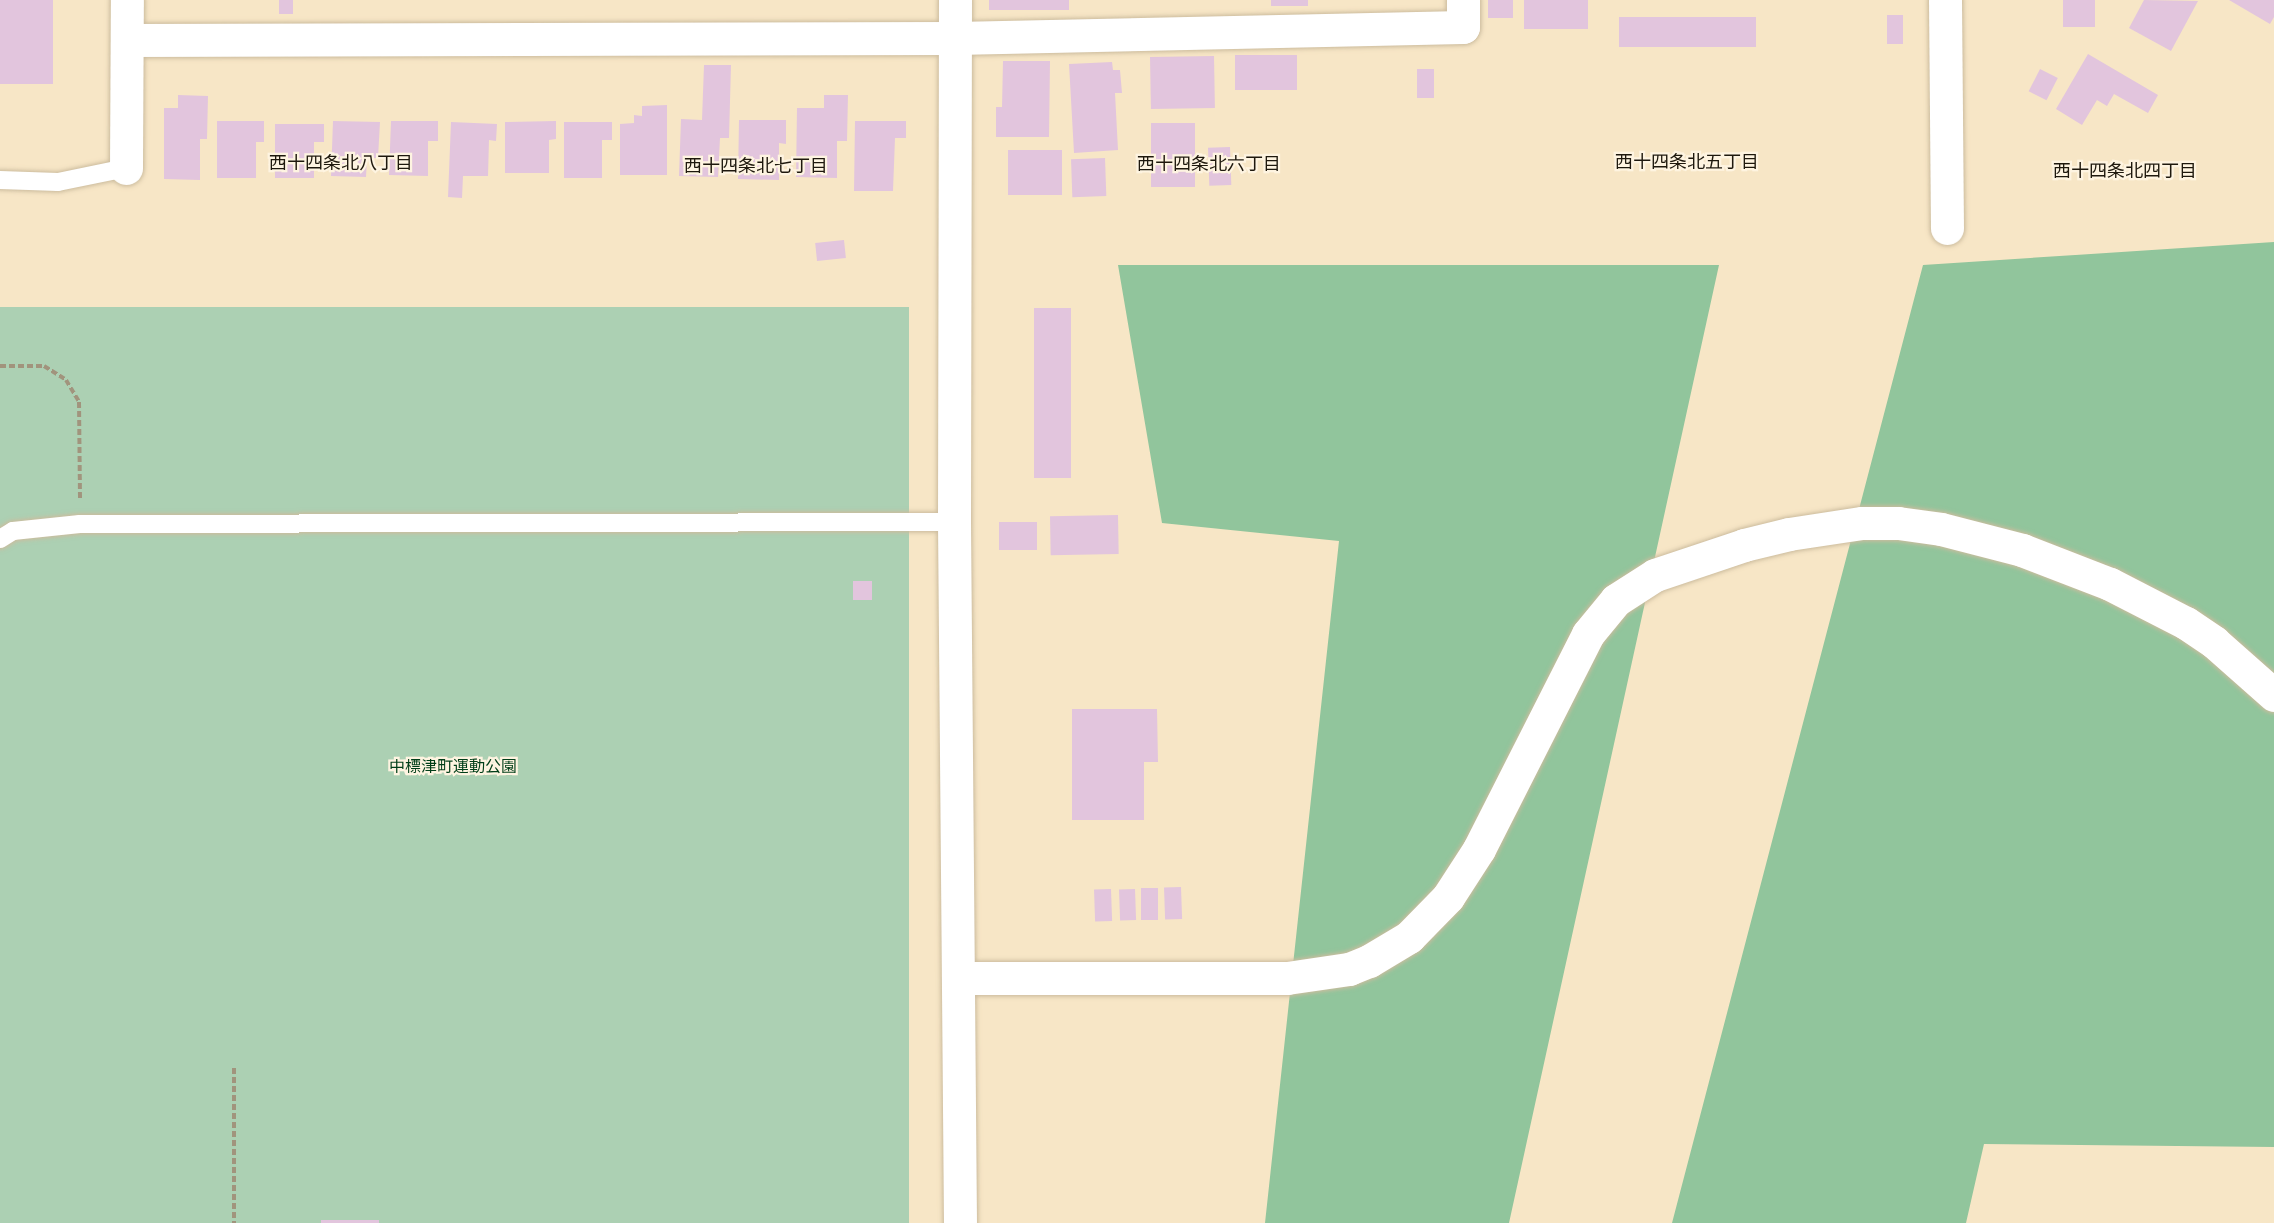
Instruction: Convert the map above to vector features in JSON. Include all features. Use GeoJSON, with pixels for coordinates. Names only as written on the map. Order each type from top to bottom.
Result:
{"type":"FeatureCollection","features":[{"type":"Feature","properties":{"kind":"street"},"geometry":{"type":"LineString","coordinates":[[126,168],[127,0]]}},
{"type":"Feature","properties":{"kind":"street"},"geometry":{"type":"LineString","coordinates":[[955,0],[954,522],[960,1223]]}},
{"type":"Feature","properties":{"kind":"street"},"geometry":{"type":"LineString","coordinates":[[127,40],[955,38],[1463,27],[1463,0]]}},
{"type":"Feature","properties":{"kind":"street"},"geometry":{"type":"LineString","coordinates":[[1945,0],[1947,228]]}},
{"type":"Feature","properties":{"kind":"street"},"geometry":{"type":"LineString","coordinates":[[958,978],[1287,978],[1349,969],[1369,961],[1409,938],[1448,897],[1479,849],[1588,634],[1616,600],[1639,582],[1664,572],[1744,544],[1789,534],[1862,523],[1909,524],[2022,550],[2110,584],[2186,623],[2214,642],[2274,695]]}},
{"type":"Feature","properties":{"kind":"lane"},"geometry":{"type":"LineString","coordinates":[[0,180],[58,182],[126,168]]}},
{"type":"Feature","properties":{"kind":"lane"},"geometry":{"type":"LineString","coordinates":[[0,539],[13,531],[80,524],[954,522]]}},
{"type":"Feature","properties":{"kind":"path"},"geometry":{"type":"LineString","coordinates":[[0,366],[44,366],[66,380],[79,402],[80,524]]}},
{"type":"Feature","properties":{"kind":"path"},"geometry":{"type":"LineString","coordinates":[[234,1068],[234,1223]]}},
{"type":"Feature","properties":{"kind":"green space"},"geometry":{"type":"Polygon","coordinates":[[[2274,242],[2274,1147],[1984,1144],[1966,1223],[1672,1223],[1923,265],[2274,242]]]}},
{"type":"Feature","properties":{"kind":"green space"},"geometry":{"type":"Polygon","coordinates":[[[1118,265],[1719,265],[1509,1223],[1265,1223],[1339,541],[1162,523],[1118,265]]]}},
{"type":"Feature","properties":{"kind":"green space","name":"中標津町運動公園"},"geometry":{"type":"Polygon","coordinates":[[[0,307],[909,307],[909,1223],[0,1223],[0,307]]]}},
{"type":"Feature","properties":{"kind":"building"},"geometry":{"type":"Polygon","coordinates":[[[0,0],[53,0],[53,84],[0,84],[0,0]]]}},
{"type":"Feature","properties":{"kind":"building"},"geometry":{"type":"Polygon","coordinates":[[[279,0],[293,0],[293,14],[279,14],[279,0]]]}},
{"type":"Feature","properties":{"kind":"building"},"geometry":{"type":"Polygon","coordinates":[[[989,0],[1069,0],[1069,10],[989,10],[989,0]]]}},
{"type":"Feature","properties":{"kind":"building"},"geometry":{"type":"Polygon","coordinates":[[[1271,0],[1308,0],[1308,6],[1271,6],[1271,0]]]}},
{"type":"Feature","properties":{"kind":"building"},"geometry":{"type":"Polygon","coordinates":[[[1488,0],[1513,0],[1513,18],[1488,18],[1488,0]]]}},
{"type":"Feature","properties":{"kind":"building"},"geometry":{"type":"Polygon","coordinates":[[[1524,0],[1588,0],[1588,29],[1524,29],[1524,0]]]}},
{"type":"Feature","properties":{"kind":"building"},"geometry":{"type":"Polygon","coordinates":[[[2063,0],[2095,0],[2095,27],[2063,27],[2063,0]]]}},
{"type":"Feature","properties":{"kind":"building"},"geometry":{"type":"Polygon","coordinates":[[[2144,0],[2198,1],[2171,51],[2129,28],[2144,0]]]}},
{"type":"Feature","properties":{"kind":"building"},"geometry":{"type":"Polygon","coordinates":[[[2229,0],[2274,0],[2274,17],[2270,24],[2229,0]]]}},
{"type":"Feature","properties":{"kind":"building"},"geometry":{"type":"Polygon","coordinates":[[[1887,15],[1903,15],[1903,44],[1887,44],[1887,15]]]}},
{"type":"Feature","properties":{"kind":"building"},"geometry":{"type":"Polygon","coordinates":[[[1619,17],[1756,17],[1756,47],[1619,47],[1619,17]]]}},
{"type":"Feature","properties":{"kind":"building"},"geometry":{"type":"Polygon","coordinates":[[[2088,54],[2158,95],[2148,113],[2114,94],[2107,106],[2097,100],[2082,125],[2056,109],[2088,54]]]}},
{"type":"Feature","properties":{"kind":"building"},"geometry":{"type":"Polygon","coordinates":[[[1235,55],[1297,55],[1297,90],[1235,90],[1235,55]]]}},
{"type":"Feature","properties":{"kind":"building"},"geometry":{"type":"Polygon","coordinates":[[[1214,56],[1215,108],[1151,109],[1150,57],[1214,56]]]}},
{"type":"Feature","properties":{"kind":"building"},"geometry":{"type":"Polygon","coordinates":[[[1003,61],[1050,61],[1049,137],[996,137],[996,107],[1002,107],[1003,61]]]}},
{"type":"Feature","properties":{"kind":"building"},"geometry":{"type":"Polygon","coordinates":[[[1112,62],[1113,70],[1120,70],[1122,93],[1115,93],[1118,150],[1074,153],[1069,64],[1112,62]]]}},
{"type":"Feature","properties":{"kind":"building"},"geometry":{"type":"Polygon","coordinates":[[[704,65],[731,65],[729,138],[720,138],[718,177],[679,176],[681,119],[702,120],[704,65]]]}},
{"type":"Feature","properties":{"kind":"building"},"geometry":{"type":"Polygon","coordinates":[[[1417,69],[1434,69],[1434,98],[1417,98],[1417,69]]]}},
{"type":"Feature","properties":{"kind":"building"},"geometry":{"type":"Polygon","coordinates":[[[2040,69],[2058,78],[2046,100],[2029,91],[2040,69]]]}},
{"type":"Feature","properties":{"kind":"building"},"geometry":{"type":"Polygon","coordinates":[[[178,95],[208,96],[207,139],[200,139],[200,180],[164,179],[164,108],[178,108],[178,95]]]}},
{"type":"Feature","properties":{"kind":"building"},"geometry":{"type":"Polygon","coordinates":[[[824,95],[848,95],[847,141],[837,141],[837,178],[796,177],[797,108],[824,108],[824,95]]]}},
{"type":"Feature","properties":{"kind":"building"},"geometry":{"type":"Polygon","coordinates":[[[667,105],[667,175],[620,175],[620,124],[634,123],[634,115],[642,116],[642,106],[667,105]]]}},
{"type":"Feature","properties":{"kind":"building"},"geometry":{"type":"Polygon","coordinates":[[[739,120],[786,120],[786,144],[779,143],[779,180],[738,179],[739,120]]]}},
{"type":"Feature","properties":{"kind":"building"},"geometry":{"type":"Polygon","coordinates":[[[217,121],[264,121],[264,142],[256,142],[256,178],[217,178],[217,121]]]}},
{"type":"Feature","properties":{"kind":"building"},"geometry":{"type":"Polygon","coordinates":[[[333,121],[380,122],[378,158],[367,158],[366,177],[331,176],[333,121]]]}},
{"type":"Feature","properties":{"kind":"building"},"geometry":{"type":"Polygon","coordinates":[[[391,121],[438,121],[438,141],[428,141],[428,176],[389,175],[391,121]]]}},
{"type":"Feature","properties":{"kind":"building"},"geometry":{"type":"Polygon","coordinates":[[[556,121],[556,139],[549,140],[549,173],[505,173],[505,122],[556,121]]]}},
{"type":"Feature","properties":{"kind":"building"},"geometry":{"type":"Polygon","coordinates":[[[855,121],[906,121],[906,138],[895,138],[893,191],[854,191],[855,121]]]}},
{"type":"Feature","properties":{"kind":"building"},"geometry":{"type":"Polygon","coordinates":[[[451,122],[497,124],[496,141],[489,140],[488,176],[463,176],[462,198],[448,197],[451,122]]]}},
{"type":"Feature","properties":{"kind":"building"},"geometry":{"type":"Polygon","coordinates":[[[564,122],[612,122],[612,140],[602,140],[602,178],[564,178],[564,122]]]}},
{"type":"Feature","properties":{"kind":"building"},"geometry":{"type":"Polygon","coordinates":[[[1151,123],[1195,123],[1195,187],[1151,187],[1151,123]]]}},
{"type":"Feature","properties":{"kind":"building"},"geometry":{"type":"Polygon","coordinates":[[[275,124],[324,124],[324,142],[314,142],[314,178],[275,178],[275,124]]]}},
{"type":"Feature","properties":{"kind":"building"},"geometry":{"type":"Polygon","coordinates":[[[1230,147],[1231,185],[1209,186],[1208,148],[1230,147]]]}},
{"type":"Feature","properties":{"kind":"building"},"geometry":{"type":"Polygon","coordinates":[[[1008,150],[1062,150],[1062,195],[1008,195],[1008,150]]]}},
{"type":"Feature","properties":{"kind":"building"},"geometry":{"type":"Polygon","coordinates":[[[1105,158],[1106,196],[1072,197],[1071,159],[1105,158]]]}},
{"type":"Feature","properties":{"kind":"building"},"geometry":{"type":"Polygon","coordinates":[[[844,240],[846,258],[817,261],[815,243],[844,240]]]}},
{"type":"Feature","properties":{"kind":"building"},"geometry":{"type":"Polygon","coordinates":[[[1034,308],[1071,308],[1071,478],[1034,478],[1034,308]]]}},
{"type":"Feature","properties":{"kind":"building"},"geometry":{"type":"Polygon","coordinates":[[[1118,515],[1119,554],[1051,555],[1050,516],[1118,515]]]}},
{"type":"Feature","properties":{"kind":"building"},"geometry":{"type":"Polygon","coordinates":[[[999,522],[1037,522],[1037,550],[999,550],[999,522]]]}},
{"type":"Feature","properties":{"kind":"building"},"geometry":{"type":"Polygon","coordinates":[[[853,581],[872,581],[872,600],[853,600],[853,581]]]}},
{"type":"Feature","properties":{"kind":"building"},"geometry":{"type":"Polygon","coordinates":[[[1072,709],[1157,709],[1158,762],[1144,762],[1144,820],[1072,820],[1072,709]]]}},
{"type":"Feature","properties":{"kind":"building"},"geometry":{"type":"Polygon","coordinates":[[[1181,887],[1182,919],[1165,920],[1164,888],[1181,887]]]}},
{"type":"Feature","properties":{"kind":"building"},"geometry":{"type":"Polygon","coordinates":[[[1141,888],[1158,888],[1158,920],[1141,920],[1141,888]]]}},
{"type":"Feature","properties":{"kind":"building"},"geometry":{"type":"Polygon","coordinates":[[[1111,889],[1112,921],[1095,922],[1094,890],[1111,889]]]}},
{"type":"Feature","properties":{"kind":"building"},"geometry":{"type":"Polygon","coordinates":[[[1135,889],[1136,920],[1120,921],[1119,890],[1135,889]]]}},
{"type":"Feature","properties":{"kind":"building"},"geometry":{"type":"Polygon","coordinates":[[[321,1220],[379,1220],[379,1223],[321,1223],[321,1220]]]}},
{"type":"Feature","properties":{"kind":"district","name":"西十四条北五丁目"},"geometry":{"type":"Point","coordinates":[1687,162]}},
{"type":"Feature","properties":{"kind":"district","name":"西十四条北八丁目"},"geometry":{"type":"Point","coordinates":[341,163]}},
{"type":"Feature","properties":{"kind":"district","name":"西十四条北六丁目"},"geometry":{"type":"Point","coordinates":[1209,164]}},
{"type":"Feature","properties":{"kind":"district","name":"西十四条北七丁目"},"geometry":{"type":"Point","coordinates":[756,166]}},
{"type":"Feature","properties":{"kind":"district","name":"西十四条北四丁目"},"geometry":{"type":"Point","coordinates":[2125,171]}}]}
